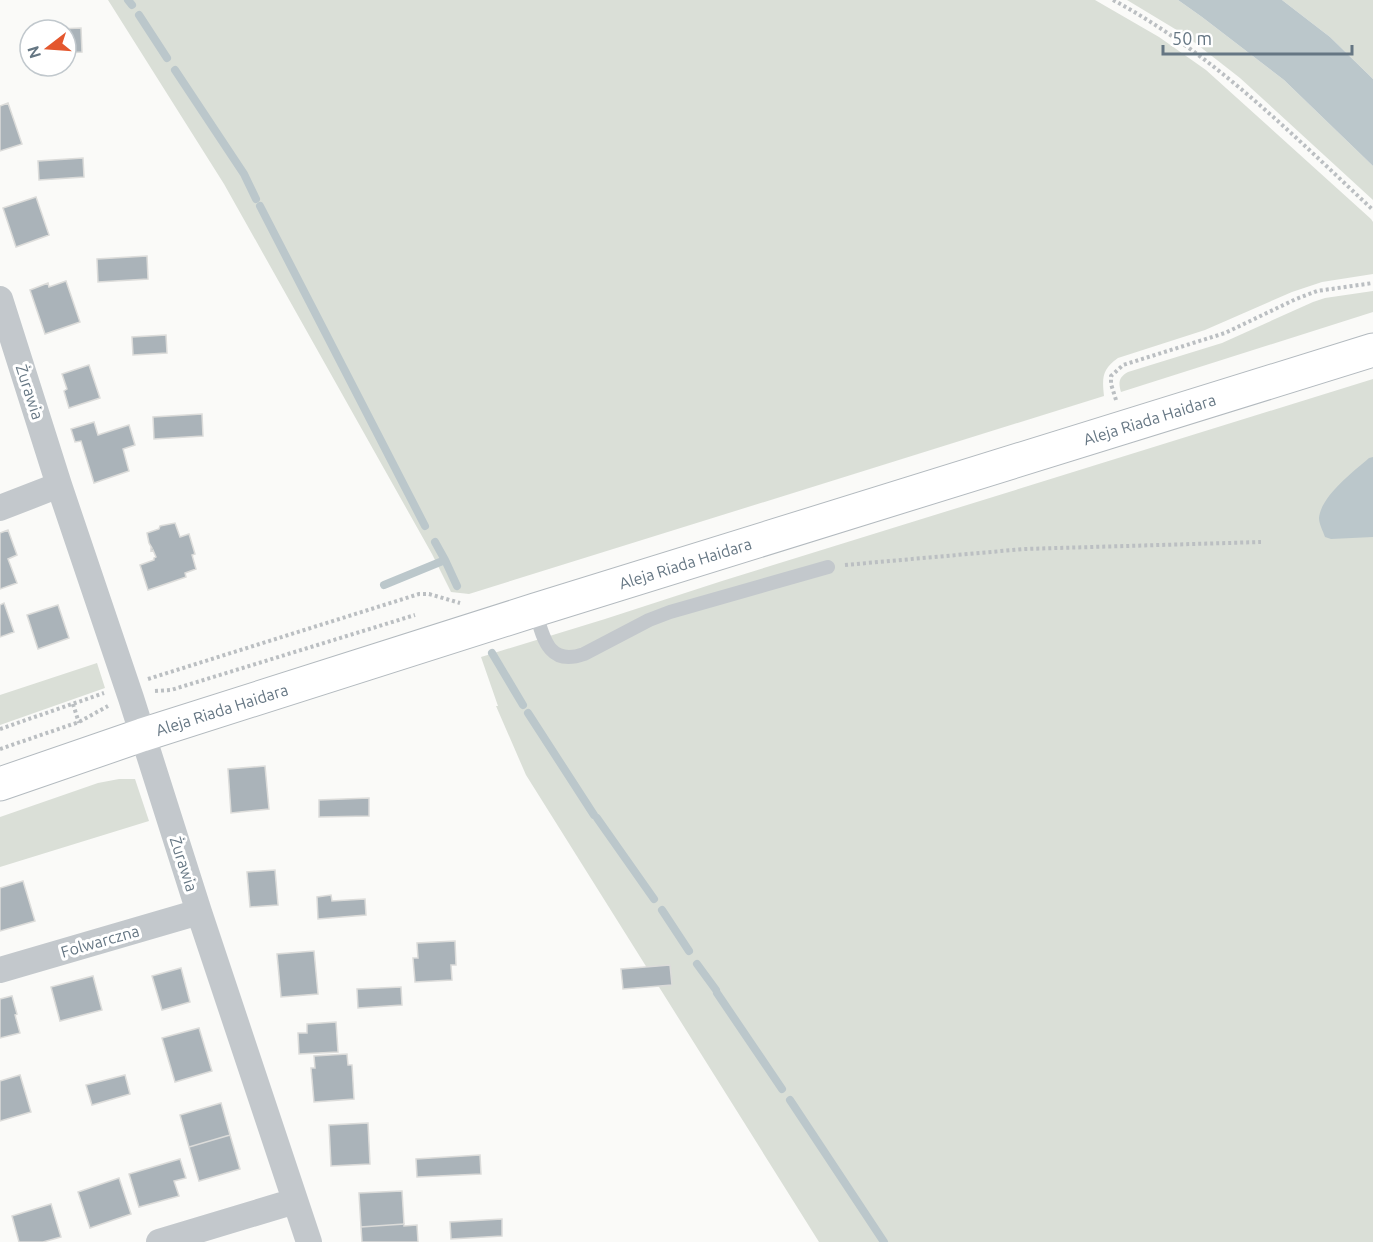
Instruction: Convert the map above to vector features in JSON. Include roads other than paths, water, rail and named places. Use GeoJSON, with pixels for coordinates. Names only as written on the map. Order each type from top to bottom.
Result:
{"type":"FeatureCollection","features":[{"type":"Feature","properties":{"kind":"street","name":"Żurawia"},"geometry":{"type":"LineString","coordinates":[[2,311],[309,1242]]}},
{"type":"Feature","properties":{"kind":"street","name":"Aleja Riada Haidara"},"geometry":{"type":"LineString","coordinates":[[0,784],[142,735],[535,610],[1368,351]]}},
{"type":"Feature","properties":{"kind":"street"},"geometry":{"type":"LineString","coordinates":[[0,508],[59,485]]}},
{"type":"Feature","properties":{"kind":"street","name":"Folwarczna"},"geometry":{"type":"LineString","coordinates":[[0,970],[199,912]]}},
{"type":"Feature","properties":{"kind":"street"},"geometry":{"type":"LineString","coordinates":[[159,1242],[296,1201]]}},
{"type":"Feature","properties":{"kind":"lane"},"geometry":{"type":"LineString","coordinates":[[535,610],[547,646],[553,653],[574,658],[649,620],[670,612],[828,567]]}},
{"type":"Feature","properties":{"kind":"waterway"},"geometry":{"type":"LineString","coordinates":[[128,0],[132,5]]}},
{"type":"Feature","properties":{"kind":"waterway"},"geometry":{"type":"LineString","coordinates":[[139,15],[167,58]]}},
{"type":"Feature","properties":{"kind":"waterway"},"geometry":{"type":"LineString","coordinates":[[175,70],[244,174],[256,199]]}},
{"type":"Feature","properties":{"kind":"waterway"},"geometry":{"type":"LineString","coordinates":[[260,206],[425,526]]}},
{"type":"Feature","properties":{"kind":"waterway"},"geometry":{"type":"LineString","coordinates":[[384,585],[445,560],[435,542]]}},
{"type":"Feature","properties":{"kind":"waterway"},"geometry":{"type":"LineString","coordinates":[[445,560],[457,586]]}},
{"type":"Feature","properties":{"kind":"waterway"},"geometry":{"type":"LineString","coordinates":[[492,653],[523,705]]}},
{"type":"Feature","properties":{"kind":"waterway"},"geometry":{"type":"LineString","coordinates":[[528,713],[594,815]]}},
{"type":"Feature","properties":{"kind":"waterway"},"geometry":{"type":"LineString","coordinates":[[597,818],[654,899]]}},
{"type":"Feature","properties":{"kind":"waterway"},"geometry":{"type":"LineString","coordinates":[[662,910],[689,951]]}},
{"type":"Feature","properties":{"kind":"waterway"},"geometry":{"type":"LineString","coordinates":[[697,964],[716,990]]}},
{"type":"Feature","properties":{"kind":"waterway"},"geometry":{"type":"LineString","coordinates":[[717,993],[782,1089]]}},
{"type":"Feature","properties":{"kind":"waterway"},"geometry":{"type":"LineString","coordinates":[[790,1100],[884,1242]]}}]}
